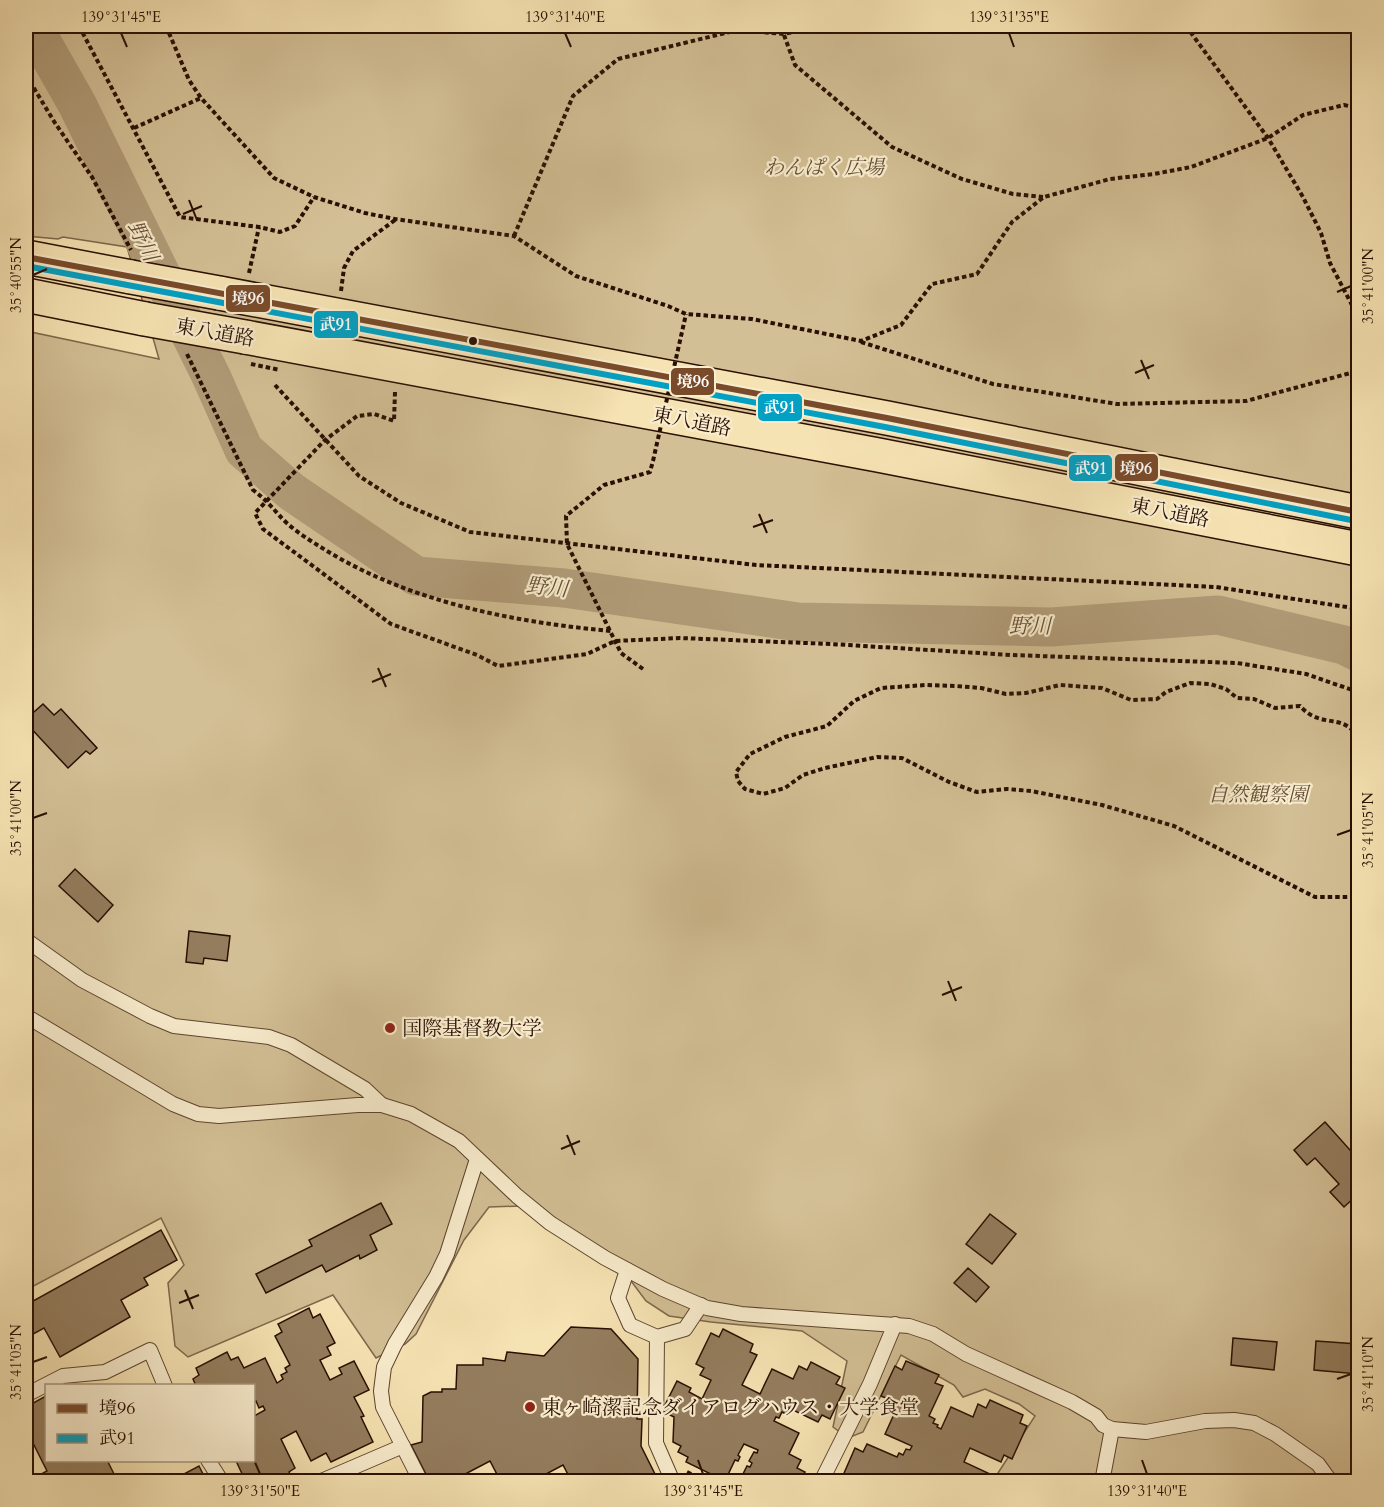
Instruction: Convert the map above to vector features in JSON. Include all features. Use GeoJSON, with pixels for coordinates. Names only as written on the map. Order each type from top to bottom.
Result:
{"type":"FeatureCollection","features":[{"type":"Feature","properties":{"kind":"main road","name":"東八道路"},"geometry":{"type":"LineString","coordinates":[[26,257],[132,266],[219,293],[887,418],[1359,512]]}},
{"type":"Feature","properties":{"kind":"main road","name":"東八道路"},"geometry":{"type":"LineString","coordinates":[[26,295],[855,451],[1359,549]]}},
{"type":"Feature","properties":{"kind":"lane"},"geometry":{"type":"LineString","coordinates":[[26,940],[82,980],[174,1026],[269,1037],[291,1045],[366,1089],[382,1105]]}},
{"type":"Feature","properties":{"kind":"lane"},"geometry":{"type":"LineString","coordinates":[[26,1016],[173,1104],[198,1114],[233,1115],[358,1105],[382,1105],[411,1114],[459,1141],[517,1196],[550,1223],[627,1270],[701,1305],[741,1314],[909,1326],[933,1334],[966,1354],[1072,1402],[1096,1416],[1103,1425],[1112,1429],[1146,1432],[1205,1421],[1234,1420],[1254,1423],[1275,1434],[1318,1464],[1331,1482]]}},
{"type":"Feature","properties":{"kind":"lane"},"geometry":{"type":"LineString","coordinates":[[421,1482],[383,1407],[381,1391],[384,1367],[447,1254],[477,1159]]}},
{"type":"Feature","properties":{"kind":"lane"},"geometry":{"type":"LineString","coordinates":[[627,1270],[618,1298],[630,1325],[657,1337],[685,1329],[701,1305]]}},
{"type":"Feature","properties":{"kind":"lane"},"geometry":{"type":"LineString","coordinates":[[821,1482],[870,1384],[895,1324]]}},
{"type":"Feature","properties":{"kind":"lane"},"geometry":{"type":"LineString","coordinates":[[657,1337],[656,1443],[673,1482]]}},
{"type":"Feature","properties":{"kind":"lane"},"geometry":{"type":"LineString","coordinates":[[47,1384],[63,1376],[105,1372],[150,1350],[164,1384]]}},
{"type":"Feature","properties":{"kind":"lane"},"geometry":{"type":"LineString","coordinates":[[26,1395],[45,1385]]}},
{"type":"Feature","properties":{"kind":"lane"},"geometry":{"type":"LineString","coordinates":[[1102,1482],[1112,1429]]}},
{"type":"Feature","properties":{"kind":"lane"},"geometry":{"type":"LineString","coordinates":[[318,1482],[403,1446]]}},
{"type":"Feature","properties":{"kind":"lane"},"geometry":{"type":"LineString","coordinates":[[209,1462],[222,1482]]}},
{"type":"Feature","properties":{"kind":"path"},"geometry":{"type":"LineString","coordinates":[[79,26],[180,218],[258,227],[280,232],[295,226],[314,197]]}},
{"type":"Feature","properties":{"kind":"path"},"geometry":{"type":"LineString","coordinates":[[166,26],[189,80],[201,98],[274,178],[314,197],[365,213],[514,236],[576,276],[686,314],[752,319],[861,341],[993,384],[1118,404],[1246,400],[1359,371]]}},
{"type":"Feature","properties":{"kind":"path"},"geometry":{"type":"LineString","coordinates":[[514,236],[573,96],[618,59],[738,30],[784,34],[820,26]]}},
{"type":"Feature","properties":{"kind":"path"},"geometry":{"type":"LineString","coordinates":[[1186,26],[1268,138],[1303,197],[1321,233],[1330,263],[1354,309],[1359,313]]}},
{"type":"Feature","properties":{"kind":"path"},"geometry":{"type":"LineString","coordinates":[[784,34],[795,65],[892,147],[962,179],[1013,194],[1044,197],[1110,180],[1191,167],[1268,138],[1303,115],[1344,105],[1359,108]]}},
{"type":"Feature","properties":{"kind":"path"},"geometry":{"type":"LineString","coordinates":[[26,75],[92,177],[122,235],[132,266]]}},
{"type":"Feature","properties":{"kind":"path"},"geometry":{"type":"LineString","coordinates":[[134,128],[201,98]]}},
{"type":"Feature","properties":{"kind":"path"},"geometry":{"type":"LineString","coordinates":[[861,341],[902,325],[932,284],[977,274],[1012,222],[1044,197]]}},
{"type":"Feature","properties":{"kind":"path"},"geometry":{"type":"LineString","coordinates":[[338,315],[344,268],[348,259],[353,251],[395,219]]}},
{"type":"Feature","properties":{"kind":"path"},"geometry":{"type":"LineString","coordinates":[[248,275],[258,227]]}},
{"type":"Feature","properties":{"kind":"path"},"geometry":{"type":"LineString","coordinates":[[643,669],[621,653],[567,544],[566,516],[604,485],[651,472],[686,314]]}},
{"type":"Feature","properties":{"kind":"path"},"geometry":{"type":"LineString","coordinates":[[185,350],[253,490],[267,500],[280,517],[318,546],[379,578],[430,597],[503,616],[575,628],[611,631]]}},
{"type":"Feature","properties":{"kind":"path"},"geometry":{"type":"LineString","coordinates":[[275,385],[359,476],[401,503],[470,532],[756,565],[1216,587],[1353,608],[1359,611]]}},
{"type":"Feature","properties":{"kind":"path"},"geometry":{"type":"LineString","coordinates":[[395,386],[394,421],[374,414],[357,416],[325,440],[255,513],[263,529],[391,624],[477,655],[498,666],[587,654],[615,641],[714,639],[1011,655],[1237,663],[1306,675],[1359,692]]}},
{"type":"Feature","properties":{"kind":"path"},"geometry":{"type":"LineString","coordinates":[[1359,737],[1353,729],[1341,722],[1312,716],[1300,706],[1275,708],[1254,699],[1238,698],[1226,689],[1210,684],[1190,682],[1156,699],[1131,700],[1102,688],[1060,685],[1026,693],[1006,694],[981,688],[926,685],[881,688],[854,701],[826,726],[784,737],[750,754],[736,772],[738,781],[745,789],[763,794],[785,788],[803,775],[825,768],[877,757],[902,758],[949,782],[977,792],[1007,789],[1031,791],[1102,805],[1174,826],[1315,897],[1359,897]]}},
{"type":"Feature","properties":{"kind":"green space"},"geometry":{"type":"Polygon","coordinates":[[[26,26],[1358,26],[1358,1481],[1000,1481],[998,1473],[1035,1416],[1019,1404],[985,1389],[963,1397],[954,1385],[901,1355],[863,1432],[848,1438],[833,1427],[847,1361],[802,1331],[669,1316],[646,1301],[616,1261],[521,1206],[489,1207],[464,1240],[416,1334],[405,1344],[376,1358],[333,1295],[188,1357],[175,1346],[168,1283],[184,1265],[161,1218],[26,1290],[26,331],[159,359],[127,247],[63,237],[58,239],[26,236],[26,26]]]}},
{"type":"Feature","properties":{"kind":"building"},"geometry":{"type":"Polygon","coordinates":[[[43,704],[54,715],[61,709],[97,748],[90,754],[86,751],[68,768],[26,723],[26,719],[43,704]]]}},
{"type":"Feature","properties":{"kind":"building"},"geometry":{"type":"Polygon","coordinates":[[[75,869],[113,905],[98,922],[59,886],[75,869]]]}},
{"type":"Feature","properties":{"kind":"building"},"geometry":{"type":"Polygon","coordinates":[[[189,931],[230,936],[227,961],[204,958],[203,964],[186,962],[189,931]]]}},
{"type":"Feature","properties":{"kind":"building"},"geometry":{"type":"Polygon","coordinates":[[[1325,1122],[1358,1159],[1358,1194],[1344,1207],[1330,1192],[1339,1184],[1315,1158],[1307,1165],[1294,1150],[1325,1122]]]}},
{"type":"Feature","properties":{"kind":"building"},"geometry":{"type":"Polygon","coordinates":[[[381,1203],[392,1224],[370,1235],[377,1250],[360,1259],[359,1255],[326,1272],[322,1265],[266,1293],[256,1274],[312,1246],[309,1240],[381,1203]]]}},
{"type":"Feature","properties":{"kind":"building"},"geometry":{"type":"Polygon","coordinates":[[[990,1214],[1016,1234],[992,1264],[966,1244],[990,1214]]]}},
{"type":"Feature","properties":{"kind":"building"},"geometry":{"type":"Polygon","coordinates":[[[161,1230],[177,1260],[144,1278],[148,1285],[121,1300],[130,1317],[60,1357],[44,1328],[26,1338],[26,1305],[161,1230]]]}},
{"type":"Feature","properties":{"kind":"building"},"geometry":{"type":"Polygon","coordinates":[[[968,1268],[989,1287],[976,1302],[954,1283],[968,1268]]]}},
{"type":"Feature","properties":{"kind":"building"},"geometry":{"type":"Polygon","coordinates":[[[309,1308],[313,1318],[320,1314],[335,1343],[327,1347],[331,1355],[320,1360],[330,1380],[342,1374],[339,1368],[354,1361],[369,1390],[354,1397],[364,1416],[361,1417],[373,1442],[331,1462],[326,1453],[311,1461],[296,1431],[281,1439],[295,1468],[289,1472],[293,1479],[288,1482],[246,1482],[236,1462],[255,1462],[255,1415],[265,1410],[263,1406],[259,1408],[255,1402],[255,1384],[195,1384],[193,1379],[199,1375],[196,1368],[227,1352],[231,1360],[238,1357],[244,1368],[265,1358],[277,1383],[283,1379],[281,1375],[287,1372],[285,1368],[290,1365],[275,1336],[282,1332],[278,1324],[309,1308]]]}},
{"type":"Feature","properties":{"kind":"building","name":"東ヶ崎潔記念ダイアログハウス・大学食堂"},"geometry":{"type":"Polygon","coordinates":[[[571,1327],[611,1329],[638,1359],[637,1419],[642,1419],[641,1446],[659,1482],[572,1482],[563,1465],[531,1482],[501,1482],[490,1461],[450,1482],[430,1482],[411,1445],[422,1442],[423,1396],[431,1392],[442,1392],[442,1389],[456,1389],[457,1365],[483,1365],[483,1358],[505,1361],[507,1352],[544,1356],[571,1327]]]}},
{"type":"Feature","properties":{"kind":"building"},"geometry":{"type":"Polygon","coordinates":[[[723,1329],[753,1344],[750,1352],[757,1355],[742,1385],[760,1394],[772,1369],[793,1379],[799,1366],[807,1370],[811,1362],[840,1377],[836,1384],[845,1388],[830,1419],[822,1415],[818,1422],[789,1408],[786,1414],[782,1412],[774,1421],[799,1433],[789,1454],[801,1460],[797,1468],[805,1472],[800,1482],[743,1480],[745,1478],[742,1476],[747,1466],[750,1467],[752,1463],[749,1461],[754,1452],[757,1453],[758,1450],[744,1444],[738,1455],[740,1457],[738,1461],[735,1460],[725,1481],[686,1462],[688,1457],[678,1452],[681,1446],[673,1442],[674,1417],[662,1411],[677,1381],[691,1388],[689,1392],[702,1399],[711,1380],[700,1375],[704,1368],[696,1364],[711,1333],[719,1337],[723,1329]]]}},
{"type":"Feature","properties":{"kind":"building"},"geometry":{"type":"Polygon","coordinates":[[[1233,1338],[1277,1342],[1274,1370],[1231,1365],[1233,1338]]]}},
{"type":"Feature","properties":{"kind":"building"},"geometry":{"type":"Polygon","coordinates":[[[1316,1341],[1358,1344],[1358,1374],[1314,1370],[1316,1341]]]}},
{"type":"Feature","properties":{"kind":"building"},"geometry":{"type":"Polygon","coordinates":[[[906,1361],[939,1375],[935,1383],[943,1386],[929,1416],[935,1419],[933,1423],[941,1429],[951,1407],[973,1417],[978,1404],[986,1408],[990,1400],[1023,1415],[1020,1423],[1027,1426],[1012,1459],[1004,1455],[1001,1462],[970,1448],[964,1462],[1007,1482],[846,1482],[841,1480],[855,1448],[863,1452],[867,1444],[897,1457],[899,1453],[903,1455],[906,1449],[910,1450],[912,1446],[885,1434],[895,1412],[884,1407],[888,1399],[881,1396],[895,1366],[902,1370],[906,1361]]]}},
{"type":"Feature","properties":{"kind":"building"},"geometry":{"type":"Polygon","coordinates":[[[45,1397],[45,1462],[108,1462],[118,1482],[27,1482],[47,1471],[26,1429],[26,1407],[45,1397]]]}},
{"type":"Feature","properties":{"kind":"building"},"geometry":{"type":"Polygon","coordinates":[[[199,1466],[207,1482],[169,1482],[199,1466]]]}},
{"type":"Feature","properties":{"kind":"building"},"geometry":{"type":"Polygon","coordinates":[[[1305,1477],[1306,1482],[1285,1482],[1305,1477]]]}},
{"type":"Feature","properties":{"kind":"waterway","name":"野川"},"geometry":{"type":"LineString","coordinates":[[30,26],[39,37],[77,104],[211,376],[244,450],[292,492],[416,576],[564,588],[798,622],[1051,627],[1218,615],[1344,645],[1358,652]]}},
{"type":"Feature","properties":{"kind":"transit line","name":"境96"},"geometry":{"type":"LineString","coordinates":[[26,257],[887,418],[1358,512]]}},
{"type":"Feature","properties":{"kind":"transit line","name":"武91"},"geometry":{"type":"LineString","coordinates":[[26,266],[885,427],[1356,521]]}},
{"type":"Feature","properties":{"kind":"place","name":"国際基督教大学"},"geometry":{"type":"Point","coordinates":[390,1028]}},
{"type":"Feature","properties":{"kind":"place","name":"東ヶ崎潔記念ダイアログハウス・大学食堂"},"geometry":{"type":"Point","coordinates":[530,1407]}},
{"type":"Feature","properties":{"kind":"park label","name":"わんぱく広場"},"geometry":{"type":"Point","coordinates":[824,167]}},
{"type":"Feature","properties":{"kind":"park label","name":"自然観察園"},"geometry":{"type":"Point","coordinates":[1258,794]}}]}
